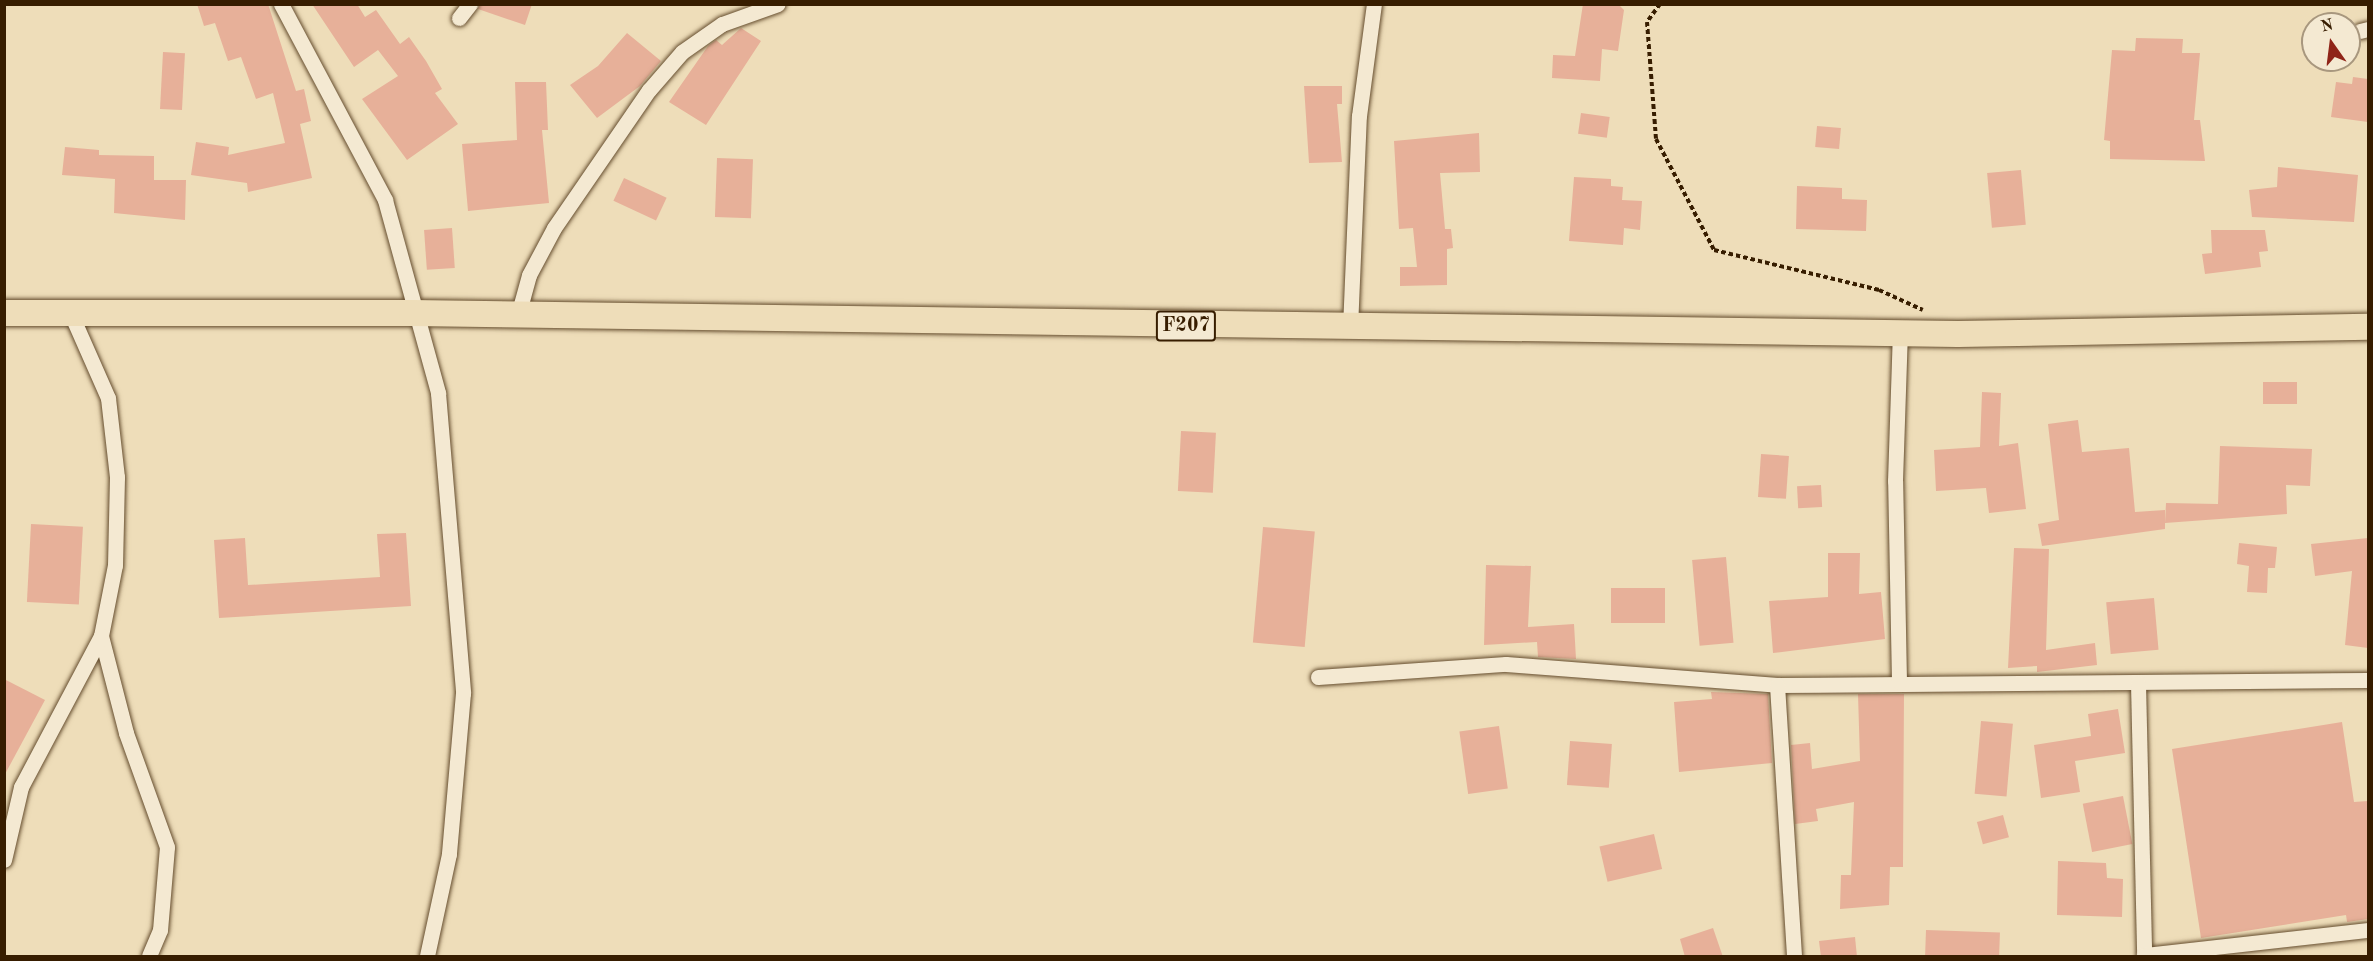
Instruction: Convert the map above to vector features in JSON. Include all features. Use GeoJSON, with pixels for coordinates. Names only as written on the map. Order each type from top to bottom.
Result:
{"type":"FeatureCollection","features":[{"type":"Feature","properties":{"kind":"main road","name":"F207"},"geometry":{"type":"LineString","coordinates":[[4,313],[412,313],[1350,328],[1900,333],[2368,327]]}},
{"type":"Feature","properties":{"kind":"street"},"geometry":{"type":"LineString","coordinates":[[281,4],[385,200],[412,313],[438,393],[463,693],[449,854],[427,957]]}},
{"type":"Feature","properties":{"kind":"street"},"geometry":{"type":"LineString","coordinates":[[459,18],[470,4]]}},
{"type":"Feature","properties":{"kind":"street"},"geometry":{"type":"LineString","coordinates":[[518,315],[529,275],[554,228],[649,90],[682,52],[722,24],[778,4]]}},
{"type":"Feature","properties":{"kind":"street"},"geometry":{"type":"LineString","coordinates":[[1350,328],[1359,116],[1374,4]]}},
{"type":"Feature","properties":{"kind":"street"},"geometry":{"type":"LineString","coordinates":[[4,860],[21,787],[101,636],[115,565],[117,477],[108,398],[71,314]]}},
{"type":"Feature","properties":{"kind":"street"},"geometry":{"type":"LineString","coordinates":[[1899,682],[1894,481],[1900,333]]}},
{"type":"Feature","properties":{"kind":"street"},"geometry":{"type":"LineString","coordinates":[[101,636],[126,733],[167,847],[160,930],[149,957]]}},
{"type":"Feature","properties":{"kind":"street"},"geometry":{"type":"LineString","coordinates":[[1318,677],[1506,664],[1777,685],[1899,682],[2138,683],[2368,680]]}},
{"type":"Feature","properties":{"kind":"street"},"geometry":{"type":"LineString","coordinates":[[2138,683],[2144,956],[2368,930]]}},
{"type":"Feature","properties":{"kind":"street"},"geometry":{"type":"LineString","coordinates":[[1777,685],[1794,957]]}},
{"type":"Feature","properties":{"kind":"path"},"geometry":{"type":"LineString","coordinates":[[1660,4],[1647,22],[1656,139],[1714,250],[1879,290],[1926,312]]}},
{"type":"Feature","properties":{"kind":"building"},"geometry":{"type":"Polygon","coordinates":[[[197,4],[268,4],[296,91],[304,89],[311,121],[300,124],[312,178],[248,192],[247,183],[191,175],[196,142],[229,147],[228,155],[285,143],[273,93],[256,99],[241,57],[228,61],[215,23],[204,26],[197,4]]]}},
{"type":"Feature","properties":{"kind":"building"},"geometry":{"type":"Polygon","coordinates":[[[312,4],[357,4],[365,17],[376,10],[400,44],[409,37],[442,89],[435,93],[458,124],[407,160],[362,99],[398,76],[378,50],[354,67],[312,4]]]}},
{"type":"Feature","properties":{"kind":"building"},"geometry":{"type":"Polygon","coordinates":[[[480,4],[532,4],[525,25],[478,9],[480,4]]]}},
{"type":"Feature","properties":{"kind":"building"},"geometry":{"type":"Polygon","coordinates":[[[1583,4],[1618,4],[1624,10],[1618,51],[1602,49],[1600,81],[1552,78],[1553,55],[1575,56],[1583,4]]]}},
{"type":"Feature","properties":{"kind":"building"},"geometry":{"type":"Polygon","coordinates":[[[741,28],[761,41],[706,125],[669,102],[708,46],[716,40],[722,45],[741,28]]]}},
{"type":"Feature","properties":{"kind":"building"},"geometry":{"type":"Polygon","coordinates":[[[627,33],[661,61],[640,86],[597,118],[570,85],[598,66],[627,33]]]}},
{"type":"Feature","properties":{"kind":"building"},"geometry":{"type":"Polygon","coordinates":[[[2136,38],[2183,39],[2182,53],[2200,53],[2194,120],[2200,120],[2205,161],[2110,159],[2110,141],[2104,140],[2112,50],[2135,51],[2136,38]]]}},
{"type":"Feature","properties":{"kind":"building"},"geometry":{"type":"Polygon","coordinates":[[[163,52],[185,53],[182,110],[160,109],[163,52]]]}},
{"type":"Feature","properties":{"kind":"building"},"geometry":{"type":"Polygon","coordinates":[[[2353,77],[2368,79],[2368,122],[2331,117],[2336,82],[2352,84],[2353,77]]]}},
{"type":"Feature","properties":{"kind":"building"},"geometry":{"type":"Polygon","coordinates":[[[515,82],[546,82],[548,130],[542,130],[549,203],[468,211],[462,144],[517,140],[515,82]]]}},
{"type":"Feature","properties":{"kind":"building"},"geometry":{"type":"Polygon","coordinates":[[[1304,86],[1342,86],[1342,104],[1337,104],[1342,162],[1309,163],[1304,86]]]}},
{"type":"Feature","properties":{"kind":"building"},"geometry":{"type":"Polygon","coordinates":[[[1581,113],[1610,117],[1607,138],[1578,134],[1581,113]]]}},
{"type":"Feature","properties":{"kind":"building"},"geometry":{"type":"Polygon","coordinates":[[[1817,126],[1841,128],[1839,149],[1815,147],[1817,126]]]}},
{"type":"Feature","properties":{"kind":"building"},"geometry":{"type":"Polygon","coordinates":[[[1479,133],[1480,172],[1440,173],[1445,229],[1451,229],[1453,248],[1447,249],[1447,285],[1400,286],[1400,267],[1417,267],[1413,228],[1399,229],[1394,141],[1479,133]]]}},
{"type":"Feature","properties":{"kind":"building"},"geometry":{"type":"Polygon","coordinates":[[[65,147],[99,150],[99,155],[154,156],[154,180],[186,180],[185,220],[114,213],[115,179],[62,175],[65,147]]]}},
{"type":"Feature","properties":{"kind":"building"},"geometry":{"type":"Polygon","coordinates":[[[717,158],[753,159],[751,218],[715,217],[717,158]]]}},
{"type":"Feature","properties":{"kind":"building"},"geometry":{"type":"Polygon","coordinates":[[[2278,167],[2358,175],[2354,222],[2252,217],[2249,190],[2277,187],[2278,167]]]}},
{"type":"Feature","properties":{"kind":"building"},"geometry":{"type":"Polygon","coordinates":[[[2021,170],[2026,225],[1992,228],[1987,173],[2021,170]]]}},
{"type":"Feature","properties":{"kind":"building"},"geometry":{"type":"Polygon","coordinates":[[[1574,177],[1611,179],[1611,186],[1623,187],[1622,200],[1642,201],[1640,230],[1624,228],[1623,245],[1569,241],[1574,177]]]}},
{"type":"Feature","properties":{"kind":"building"},"geometry":{"type":"Polygon","coordinates":[[[624,178],[667,198],[656,221],[613,201],[624,178]]]}},
{"type":"Feature","properties":{"kind":"building"},"geometry":{"type":"Polygon","coordinates":[[[1797,186],[1842,188],[1842,199],[1867,200],[1866,231],[1796,229],[1797,186]]]}},
{"type":"Feature","properties":{"kind":"building"},"geometry":{"type":"Polygon","coordinates":[[[452,228],[455,268],[427,270],[424,230],[452,228]]]}},
{"type":"Feature","properties":{"kind":"building"},"geometry":{"type":"Polygon","coordinates":[[[2211,230],[2265,230],[2268,251],[2259,252],[2261,267],[2205,274],[2202,254],[2212,253],[2211,230]]]}},
{"type":"Feature","properties":{"kind":"building"},"geometry":{"type":"Polygon","coordinates":[[[2263,382],[2297,382],[2297,404],[2263,404],[2263,382]]]}},
{"type":"Feature","properties":{"kind":"building"},"geometry":{"type":"Polygon","coordinates":[[[1982,392],[2001,393],[1999,446],[2018,443],[2026,509],[1989,513],[1986,488],[1936,491],[1934,450],[1980,447],[1982,392]]]}},
{"type":"Feature","properties":{"kind":"building"},"geometry":{"type":"Polygon","coordinates":[[[2078,420],[2082,452],[2129,448],[2135,512],[2165,510],[2165,529],[2042,546],[2038,524],[2059,520],[2048,424],[2078,420]]]}},
{"type":"Feature","properties":{"kind":"building"},"geometry":{"type":"Polygon","coordinates":[[[1181,431],[1216,433],[1213,493],[1178,491],[1181,431]]]}},
{"type":"Feature","properties":{"kind":"building"},"geometry":{"type":"Polygon","coordinates":[[[2220,446],[2312,449],[2310,486],[2286,485],[2287,514],[2165,523],[2166,503],[2218,504],[2220,446]]]}},
{"type":"Feature","properties":{"kind":"building"},"geometry":{"type":"Polygon","coordinates":[[[1761,454],[1789,456],[1786,499],[1758,497],[1761,454]]]}},
{"type":"Feature","properties":{"kind":"building"},"geometry":{"type":"Polygon","coordinates":[[[1821,485],[1822,507],[1798,508],[1797,486],[1821,485]]]}},
{"type":"Feature","properties":{"kind":"building"},"geometry":{"type":"Polygon","coordinates":[[[31,524],[83,527],[79,605],[27,602],[31,524]]]}},
{"type":"Feature","properties":{"kind":"building"},"geometry":{"type":"Polygon","coordinates":[[[1263,527],[1315,532],[1305,647],[1253,643],[1263,527]]]}},
{"type":"Feature","properties":{"kind":"building"},"geometry":{"type":"Polygon","coordinates":[[[406,533],[411,606],[219,618],[214,540],[245,538],[248,585],[380,577],[377,534],[406,533]]]}},
{"type":"Feature","properties":{"kind":"building"},"geometry":{"type":"Polygon","coordinates":[[[2368,538],[2368,648],[2345,645],[2352,571],[2315,576],[2311,544],[2368,538]]]}},
{"type":"Feature","properties":{"kind":"building"},"geometry":{"type":"Polygon","coordinates":[[[2239,543],[2277,547],[2275,568],[2268,568],[2267,593],[2247,592],[2249,566],[2237,564],[2239,543]]]}},
{"type":"Feature","properties":{"kind":"building"},"geometry":{"type":"Polygon","coordinates":[[[2014,548],[2049,549],[2046,650],[2095,643],[2097,665],[2037,672],[2037,666],[2008,668],[2014,548]]]}},
{"type":"Feature","properties":{"kind":"building"},"geometry":{"type":"Polygon","coordinates":[[[1828,553],[1860,553],[1859,594],[1881,592],[1885,639],[1773,653],[1769,601],[1828,597],[1828,553]]]}},
{"type":"Feature","properties":{"kind":"building"},"geometry":{"type":"Polygon","coordinates":[[[1726,557],[1733,643],[1700,646],[1692,560],[1726,557]]]}},
{"type":"Feature","properties":{"kind":"building"},"geometry":{"type":"Polygon","coordinates":[[[1486,565],[1531,566],[1528,627],[1574,624],[1576,659],[1538,657],[1537,642],[1484,645],[1486,565]]]}},
{"type":"Feature","properties":{"kind":"building"},"geometry":{"type":"Polygon","coordinates":[[[1611,588],[1665,588],[1665,623],[1611,623],[1611,588]]]}},
{"type":"Feature","properties":{"kind":"building"},"geometry":{"type":"Polygon","coordinates":[[[2154,598],[2159,650],[2111,654],[2106,602],[2154,598]]]}},
{"type":"Feature","properties":{"kind":"building"},"geometry":{"type":"Polygon","coordinates":[[[4,679],[45,700],[4,776],[4,679]]]}},
{"type":"Feature","properties":{"kind":"building"},"geometry":{"type":"Polygon","coordinates":[[[1711,692],[1768,694],[1772,763],[1679,772],[1674,702],[1712,699],[1711,692]]]}},
{"type":"Feature","properties":{"kind":"building"},"geometry":{"type":"Polygon","coordinates":[[[1858,694],[1904,694],[1903,867],[1890,867],[1889,905],[1840,909],[1841,875],[1851,875],[1854,802],[1816,809],[1818,821],[1795,824],[1791,745],[1810,743],[1812,769],[1860,761],[1858,694]]]}},
{"type":"Feature","properties":{"kind":"building"},"geometry":{"type":"Polygon","coordinates":[[[2118,709],[2125,753],[2075,761],[2080,792],[2041,798],[2034,745],[2091,736],[2088,714],[2118,709]]]}},
{"type":"Feature","properties":{"kind":"building"},"geometry":{"type":"Polygon","coordinates":[[[1981,721],[2013,724],[2007,797],[1975,794],[1981,721]]]}},
{"type":"Feature","properties":{"kind":"building"},"geometry":{"type":"Polygon","coordinates":[[[2342,722],[2354,802],[2368,801],[2368,919],[2347,922],[2346,915],[2201,938],[2172,749],[2342,722]]]}},
{"type":"Feature","properties":{"kind":"building"},"geometry":{"type":"Polygon","coordinates":[[[1499,726],[1508,788],[1468,794],[1459,732],[1499,726]]]}},
{"type":"Feature","properties":{"kind":"building"},"geometry":{"type":"Polygon","coordinates":[[[1570,741],[1612,744],[1609,788],[1567,785],[1570,741]]]}},
{"type":"Feature","properties":{"kind":"building"},"geometry":{"type":"Polygon","coordinates":[[[2123,796],[2132,844],[2092,852],[2083,804],[2123,796]]]}},
{"type":"Feature","properties":{"kind":"building"},"geometry":{"type":"Polygon","coordinates":[[[2003,815],[2009,837],[1983,844],[1977,822],[2003,815]]]}},
{"type":"Feature","properties":{"kind":"building"},"geometry":{"type":"Polygon","coordinates":[[[1654,834],[1662,869],[1608,882],[1599,847],[1654,834]]]}},
{"type":"Feature","properties":{"kind":"building"},"geometry":{"type":"Polygon","coordinates":[[[2058,861],[2106,863],[2107,878],[2123,879],[2122,917],[2057,915],[2058,861]]]}},
{"type":"Feature","properties":{"kind":"building"},"geometry":{"type":"Polygon","coordinates":[[[1713,928],[1723,957],[1685,957],[1680,939],[1713,928]]]}},
{"type":"Feature","properties":{"kind":"building"},"geometry":{"type":"Polygon","coordinates":[[[1926,930],[2000,933],[1999,956],[1925,956],[1926,930]]]}},
{"type":"Feature","properties":{"kind":"building"},"geometry":{"type":"Polygon","coordinates":[[[1855,937],[1857,957],[1821,957],[1819,941],[1855,937]]]}}]}
